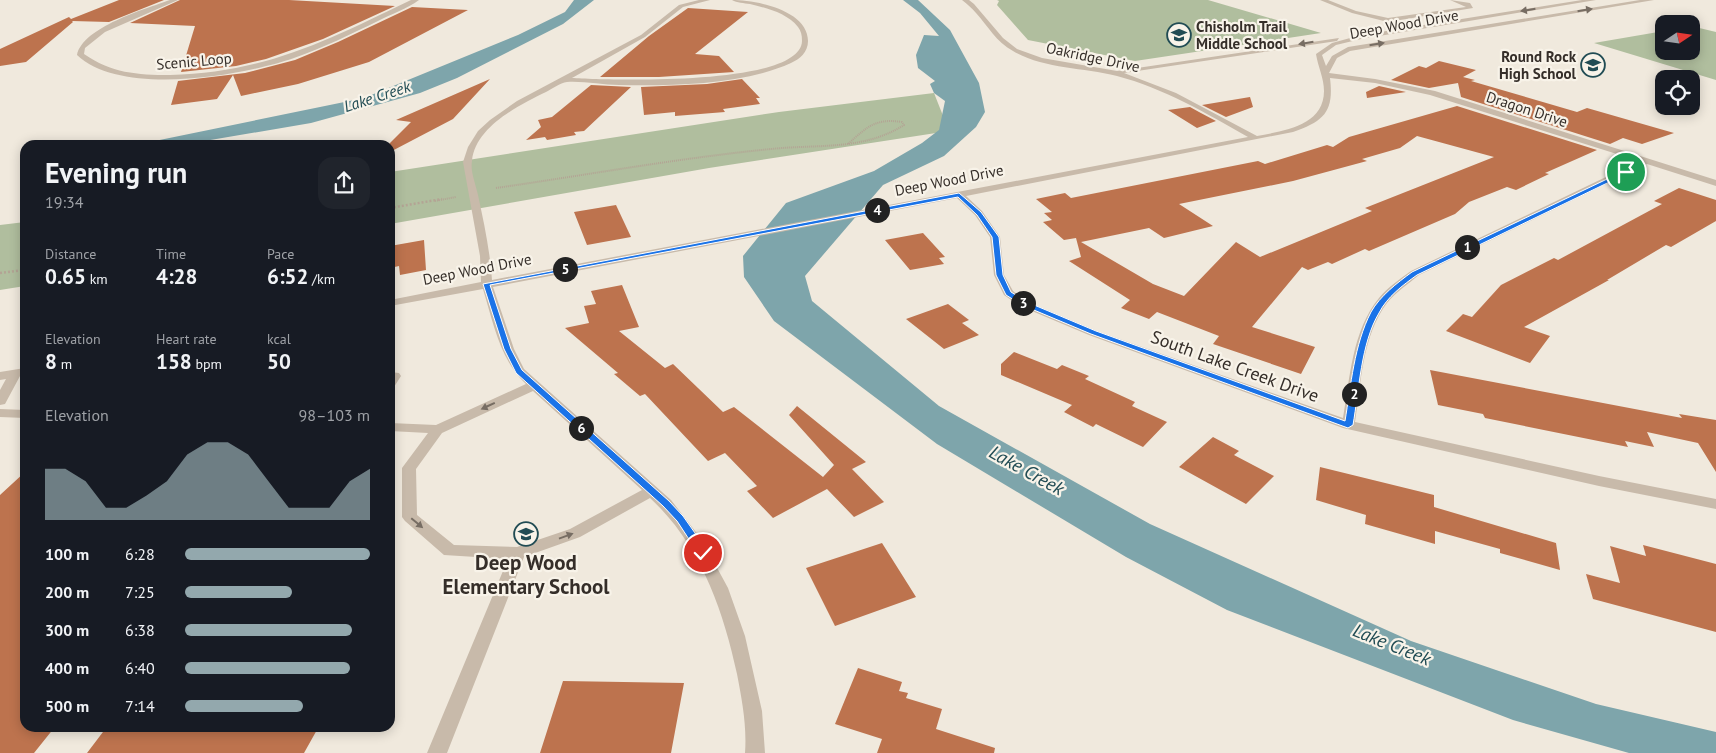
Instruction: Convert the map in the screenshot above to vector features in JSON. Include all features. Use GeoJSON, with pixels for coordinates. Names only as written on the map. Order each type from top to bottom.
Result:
{"type":"FeatureCollection","features":[{"type":"Feature","properties":{"kind":"street","name":"Scenic Loop"},"geometry":{"type":"LineString","coordinates":[[175,0],[97,34],[81,46],[80,55],[112,73],[138,76],[188,75],[233,70],[295,56],[416,0]]}},
{"type":"Feature","properties":{"kind":"street"},"geometry":{"type":"LineString","coordinates":[[707,0],[681,6],[643,36],[494,119],[480,131],[470,150],[467,162],[485,256],[486,284],[508,349],[519,371],[533,386],[680,518],[703,553],[730,613],[744,661],[754,714],[755,753]]}},
{"type":"Feature","properties":{"kind":"street"},"geometry":{"type":"LineString","coordinates":[[564,80],[642,84],[702,80],[763,69],[789,62],[801,53],[806,40],[804,30],[791,18],[767,7],[734,0]]}},
{"type":"Feature","properties":{"kind":"street","name":"Oakridge Drive"},"geometry":{"type":"LineString","coordinates":[[965,0],[980,13],[996,37],[1022,54],[1056,64],[1115,73],[1173,93],[1255,138]]}},
{"type":"Feature","properties":{"kind":"street"},"geometry":{"type":"LineString","coordinates":[[1323,0],[1354,12],[1388,20],[1470,8],[1468,4],[1453,0]]}},
{"type":"Feature","properties":{"kind":"street","name":"Deep Wood Drive"},"geometry":{"type":"LineString","coordinates":[[395,302],[1255,138],[1296,128],[1323,114],[1329,100],[1320,57],[1321,51],[1342,41],[1593,0]]}},
{"type":"Feature","properties":{"kind":"street","name":"Deep Wood Drive"},"geometry":{"type":"LineString","coordinates":[[1325,75],[1334,57],[1348,49],[1650,0]]}},
{"type":"Feature","properties":{"kind":"street"},"geometry":{"type":"LineString","coordinates":[[1422,7],[1485,26]]}},
{"type":"Feature","properties":{"kind":"street"},"geometry":{"type":"LineString","coordinates":[[1115,73],[1372,35]]}},
{"type":"Feature","properties":{"kind":"street","name":"Dragon Drive"},"geometry":{"type":"LineString","coordinates":[[1325,75],[1375,81],[1432,93],[1716,183]]}},
{"type":"Feature","properties":{"kind":"street"},"geometry":{"type":"LineString","coordinates":[[1348,425],[1364,341],[1375,312],[1396,287],[1414,274],[1646,161]]}},
{"type":"Feature","properties":{"kind":"street","name":"South Lake Creek Drive"},"geometry":{"type":"LineString","coordinates":[[959,195],[979,213],[995,237],[999,275],[1008,293],[1024,304],[1093,333],[1348,425],[1599,481],[1716,504]]}},
{"type":"Feature","properties":{"kind":"street"},"geometry":{"type":"LineString","coordinates":[[0,376],[20,372]]}},
{"type":"Feature","properties":{"kind":"street"},"geometry":{"type":"LineString","coordinates":[[0,401],[20,373]]}},
{"type":"Feature","properties":{"kind":"street"},"geometry":{"type":"LineString","coordinates":[[533,386],[440,429],[409,468],[410,517],[450,551],[518,553],[575,533],[652,492]]}},
{"type":"Feature","properties":{"kind":"street"},"geometry":{"type":"LineString","coordinates":[[0,413],[20,414]]}},
{"type":"Feature","properties":{"kind":"street"},"geometry":{"type":"LineString","coordinates":[[395,427],[440,429]]}},
{"type":"Feature","properties":{"kind":"street"},"geometry":{"type":"LineString","coordinates":[[437,753],[518,553]]}},
{"type":"Feature","properties":{"kind":"path"},"geometry":{"type":"LineString","coordinates":[[496,188],[771,149],[848,144],[889,136],[904,125],[902,122],[888,120],[869,125],[848,144]]}},
{"type":"Feature","properties":{"kind":"path"},"geometry":{"type":"LineString","coordinates":[[395,207],[458,197]]}},
{"type":"Feature","properties":{"kind":"path"},"geometry":{"type":"LineString","coordinates":[[0,273],[20,271]]}},
{"type":"Feature","properties":{"kind":"green space","name":"Chisholm Trail Middle School"},"geometry":{"type":"Polygon","coordinates":[[[997,0],[1208,0],[1321,33],[1135,61],[1028,40],[997,5],[999,1],[997,0]]]}},
{"type":"Feature","properties":{"kind":"green space"},"geometry":{"type":"Polygon","coordinates":[[[1700,28],[1716,32],[1716,80],[1700,75],[1700,70],[1683,70],[1594,43],[1655,33],[1655,60],[1700,60],[1700,28]]]}},
{"type":"Feature","properties":{"kind":"green space"},"geometry":{"type":"Polygon","coordinates":[[[934,93],[949,131],[709,168],[395,223],[395,171],[779,112],[934,93]]]}},
{"type":"Feature","properties":{"kind":"green space"},"geometry":{"type":"Polygon","coordinates":[[[20,223],[20,287],[0,290],[0,225],[20,223]]]}},
{"type":"Feature","properties":{"kind":"water","name":"Lake Creek"},"geometry":{"type":"Polygon","coordinates":[[[574,0],[594,0],[563,24],[457,78],[420,93],[311,123],[211,140],[160,140],[364,98],[518,35],[565,12],[574,0]]]}},
{"type":"Feature","properties":{"kind":"water","name":"Lake Creek"},"geometry":{"type":"Polygon","coordinates":[[[903,0],[918,0],[950,30],[979,83],[985,112],[976,127],[944,156],[883,185],[805,276],[812,301],[939,406],[1150,524],[1411,641],[1596,704],[1716,732],[1716,753],[1629,753],[1513,720],[1227,610],[1126,557],[937,444],[774,321],[744,277],[743,256],[786,203],[874,171],[922,143],[939,130],[945,101],[934,93],[930,84],[935,81],[918,68],[916,55],[924,35],[939,36],[920,13],[903,0]]]}},
{"type":"Feature","properties":{"kind":"building"},"geometry":{"type":"Polygon","coordinates":[[[119,0],[164,0],[109,22],[72,21],[26,62],[0,66],[0,49],[69,17],[71,19],[119,0]]]}},
{"type":"Feature","properties":{"kind":"building"},"geometry":{"type":"Polygon","coordinates":[[[180,0],[289,0],[395,6],[323,39],[266,59],[236,66],[181,72],[195,26],[130,23],[180,0]]]}},
{"type":"Feature","properties":{"kind":"building"},"geometry":{"type":"Polygon","coordinates":[[[412,7],[468,10],[369,62],[298,84],[241,96],[233,75],[217,99],[171,105],[178,81],[245,73],[295,60],[412,7]]]}},
{"type":"Feature","properties":{"kind":"building"},"geometry":{"type":"Polygon","coordinates":[[[688,8],[748,12],[695,54],[719,56],[734,72],[659,77],[600,77],[649,36],[688,8]]]}},
{"type":"Feature","properties":{"kind":"building"},"geometry":{"type":"Polygon","coordinates":[[[1439,61],[1476,70],[1463,77],[1475,80],[1471,81],[1577,112],[1587,108],[1674,133],[1642,144],[1623,138],[1610,144],[1461,97],[1458,83],[1429,88],[1391,80],[1419,66],[1426,68],[1439,61]]]}},
{"type":"Feature","properties":{"kind":"building"},"geometry":{"type":"Polygon","coordinates":[[[490,79],[453,119],[395,149],[395,140],[393,140],[411,122],[396,120],[490,79]]]}},
{"type":"Feature","properties":{"kind":"building"},"geometry":{"type":"Polygon","coordinates":[[[742,79],[760,98],[756,98],[760,104],[723,109],[725,112],[675,116],[675,112],[644,115],[641,87],[707,84],[742,79]]]}},
{"type":"Feature","properties":{"kind":"building"},"geometry":{"type":"Polygon","coordinates":[[[591,85],[631,87],[584,131],[574,132],[576,135],[547,140],[545,137],[526,140],[541,127],[538,120],[552,117],[591,85]]]}},
{"type":"Feature","properties":{"kind":"building"},"geometry":{"type":"Polygon","coordinates":[[[1379,86],[1406,92],[1367,98],[1366,92],[1379,86]]]}},
{"type":"Feature","properties":{"kind":"building"},"geometry":{"type":"Polygon","coordinates":[[[1250,97],[1253,107],[1226,117],[1202,105],[1250,97]]]}},
{"type":"Feature","properties":{"kind":"building"},"geometry":{"type":"Polygon","coordinates":[[[1457,106],[1597,150],[1545,173],[1549,174],[1516,190],[1507,187],[1469,202],[1455,214],[1369,251],[1365,249],[1332,264],[1328,262],[1308,270],[1302,267],[1252,327],[1315,347],[1301,374],[1213,344],[1219,336],[1157,312],[1149,319],[1121,308],[1130,300],[1069,261],[1081,257],[1076,238],[1064,240],[1043,222],[1052,220],[1044,213],[1052,212],[1036,199],[1065,193],[1071,198],[1258,161],[1265,164],[1327,145],[1333,147],[1349,137],[1457,106]],[[1417,136],[1400,148],[1362,159],[1367,161],[1293,181],[1179,204],[1213,226],[1164,238],[1149,228],[1081,242],[1153,284],[1184,296],[1236,242],[1260,257],[1372,211],[1365,208],[1494,157],[1417,136]]]}},
{"type":"Feature","properties":{"kind":"building"},"geometry":{"type":"Polygon","coordinates":[[[1190,107],[1216,121],[1197,128],[1168,110],[1190,107]]]}},
{"type":"Feature","properties":{"kind":"building"},"geometry":{"type":"Polygon","coordinates":[[[1679,188],[1716,200],[1716,221],[1671,247],[1666,245],[1607,280],[1609,280],[1524,327],[1550,336],[1530,363],[1446,331],[1463,314],[1472,317],[1501,285],[1554,258],[1558,260],[1662,204],[1654,201],[1679,188]]]}},
{"type":"Feature","properties":{"kind":"building"},"geometry":{"type":"Polygon","coordinates":[[[616,205],[631,237],[587,245],[574,212],[616,205]]]}},
{"type":"Feature","properties":{"kind":"building"},"geometry":{"type":"Polygon","coordinates":[[[923,233],[945,257],[939,258],[944,264],[910,270],[885,240],[923,233]]]}},
{"type":"Feature","properties":{"kind":"building"},"geometry":{"type":"Polygon","coordinates":[[[424,240],[426,270],[400,275],[399,266],[395,267],[395,245],[424,240]]]}},
{"type":"Feature","properties":{"kind":"building"},"geometry":{"type":"Polygon","coordinates":[[[622,285],[639,327],[619,331],[665,368],[673,364],[723,412],[734,407],[823,477],[834,465],[789,415],[797,406],[866,462],[852,469],[884,502],[854,517],[827,489],[773,518],[747,491],[757,486],[725,453],[708,461],[645,394],[640,396],[614,374],[618,373],[565,328],[589,323],[584,306],[596,304],[591,291],[622,285]]]}},
{"type":"Feature","properties":{"kind":"building"},"geometry":{"type":"Polygon","coordinates":[[[948,304],[969,320],[962,323],[979,335],[944,349],[906,319],[948,304]]]}},
{"type":"Feature","properties":{"kind":"building"},"geometry":{"type":"Polygon","coordinates":[[[1014,352],[1057,369],[1062,365],[1089,376],[1085,379],[1135,402],[1132,406],[1167,422],[1143,447],[1096,424],[1093,427],[1064,412],[1072,405],[1001,375],[1001,364],[1014,352]]]}},
{"type":"Feature","properties":{"kind":"building"},"geometry":{"type":"Polygon","coordinates":[[[1430,370],[1682,418],[1679,414],[1716,420],[1716,472],[1698,443],[1647,432],[1654,447],[1625,441],[1628,447],[1485,418],[1483,414],[1438,405],[1430,370]]]}},
{"type":"Feature","properties":{"kind":"building"},"geometry":{"type":"Polygon","coordinates":[[[1213,437],[1239,451],[1234,455],[1274,476],[1246,504],[1179,467],[1213,437]]]}},
{"type":"Feature","properties":{"kind":"building"},"geometry":{"type":"Polygon","coordinates":[[[1320,467],[1434,495],[1434,507],[1556,543],[1560,570],[1500,553],[1500,549],[1435,531],[1435,544],[1365,524],[1366,515],[1316,500],[1320,467]]]}},
{"type":"Feature","properties":{"kind":"building"},"geometry":{"type":"Polygon","coordinates":[[[20,477],[20,732],[51,732],[34,753],[0,753],[0,495],[20,477]]]}},
{"type":"Feature","properties":{"kind":"building"},"geometry":{"type":"Polygon","coordinates":[[[882,543],[916,597],[835,626],[806,568],[882,543]]]}},
{"type":"Feature","properties":{"kind":"building"},"geometry":{"type":"Polygon","coordinates":[[[1643,545],[1716,564],[1716,632],[1593,599],[1586,574],[1620,583],[1610,546],[1646,556],[1643,545]]]}},
{"type":"Feature","properties":{"kind":"building"},"geometry":{"type":"Polygon","coordinates":[[[858,668],[902,682],[899,691],[908,693],[906,698],[942,709],[936,729],[995,748],[994,753],[877,753],[882,739],[835,724],[858,668]]]}},
{"type":"Feature","properties":{"kind":"building"},"geometry":{"type":"Polygon","coordinates":[[[563,681],[684,683],[671,753],[540,753],[563,681]]]}},
{"type":"Feature","properties":{"kind":"building"},"geometry":{"type":"Polygon","coordinates":[[[103,732],[316,732],[304,753],[87,753],[103,732]]]}},
{"type":"Feature","properties":{"kind":"place","name":"Chisholm Trail Middle School"},"geometry":{"type":"Point","coordinates":[1179,35]}},
{"type":"Feature","properties":{"kind":"place","name":"Round Rock High School"},"geometry":{"type":"Point","coordinates":[1593,65]}},
{"type":"Feature","properties":{"kind":"place","name":"Deep Wood Elementary School"},"geometry":{"type":"Point","coordinates":[526,534]}},
{"type":"Feature","properties":{"kind":"route"},"geometry":{"type":"LineString","coordinates":[[703,553],[680,518],[666,504],[533,386],[519,371],[497,320],[486,284],[959,195],[979,213],[995,237],[999,275],[1008,293],[1024,304],[1093,333],[1348,425],[1364,341],[1380,303],[1396,287],[1414,274],[1495,233],[1626,172]]}}]}
